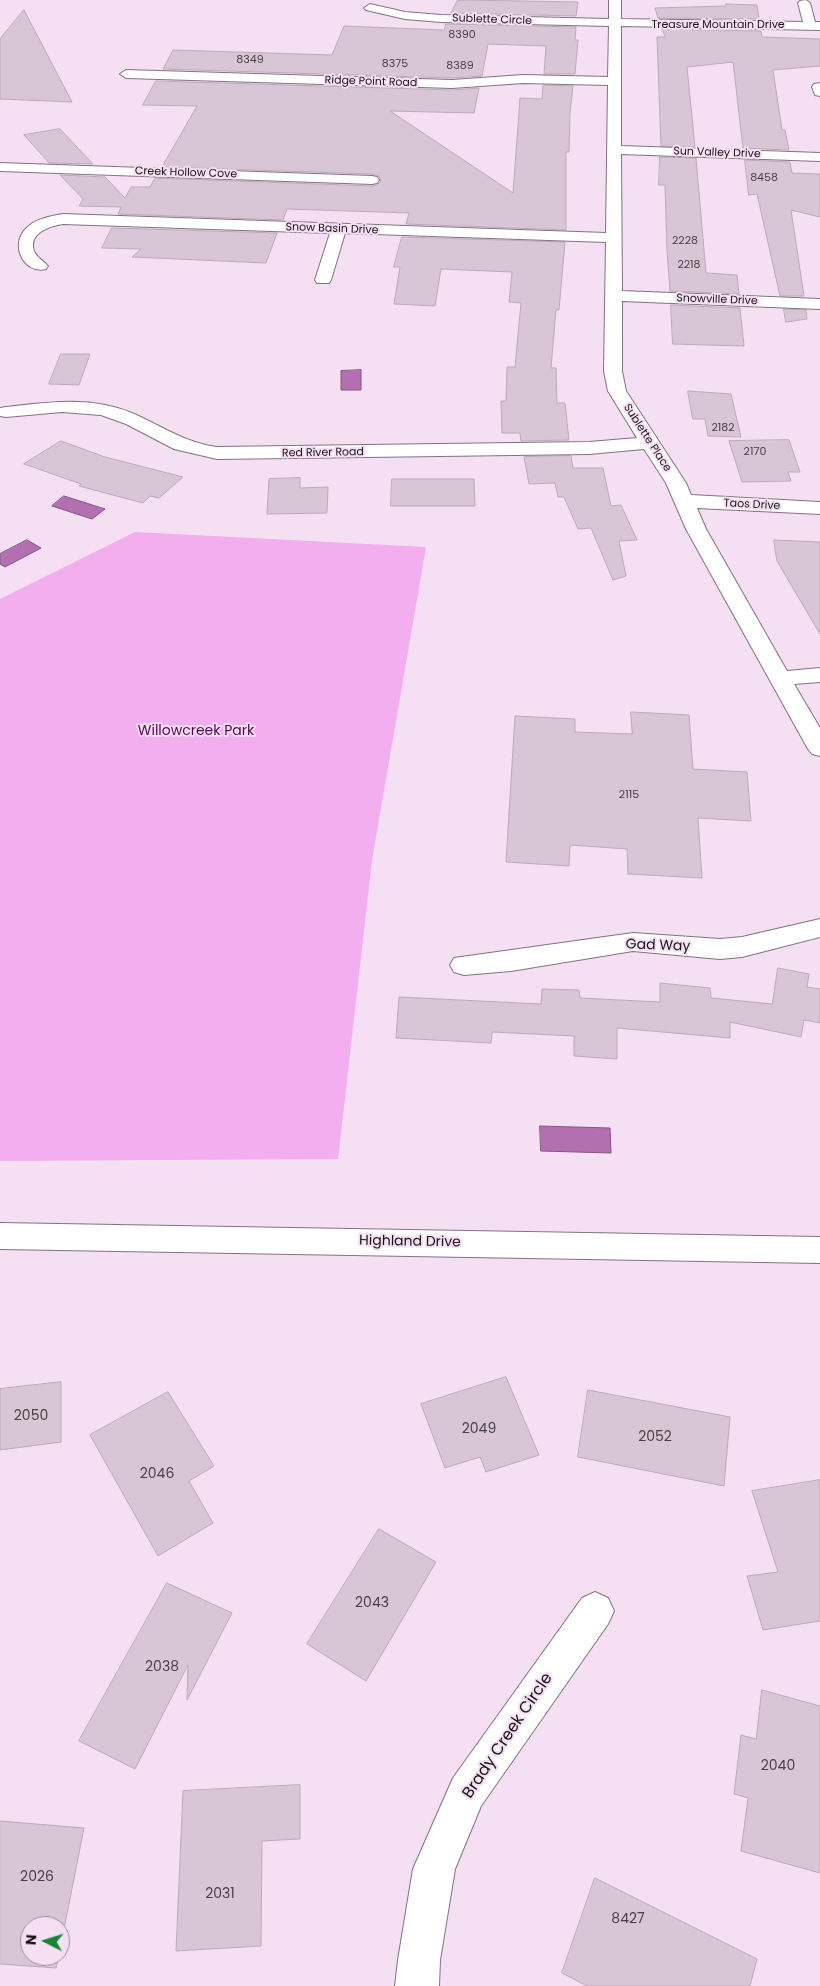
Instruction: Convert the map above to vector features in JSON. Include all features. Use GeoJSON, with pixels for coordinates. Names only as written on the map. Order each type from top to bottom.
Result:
{"type":"FeatureCollection","features":[{"type":"Feature","properties":{"kind":"street","name":"Sublette Place"},"geometry":{"type":"LineString","coordinates":[[615,0],[615,296],[613,371],[617,390],[627,409],[676,483],[696,529],[820,749]]}},
{"type":"Feature","properties":{"kind":"street"},"geometry":{"type":"LineString","coordinates":[[804,3],[815,26]]}},
{"type":"Feature","properties":{"kind":"street","name":"Sublette Circle"},"geometry":{"type":"LineString","coordinates":[[370,8],[397,14],[428,17],[615,24]]}},
{"type":"Feature","properties":{"kind":"street","name":"Treasure Mountain Drive"},"geometry":{"type":"LineString","coordinates":[[615,24],[815,26]]}},
{"type":"Feature","properties":{"kind":"street","name":"Ridge Point Road"},"geometry":{"type":"LineString","coordinates":[[126,74],[443,84],[531,79],[616,81]]}},
{"type":"Feature","properties":{"kind":"street","name":"Sun Valley Drive"},"geometry":{"type":"LineString","coordinates":[[615,150],[820,157]]}},
{"type":"Feature","properties":{"kind":"street","name":"Creek Hollow Cove"},"geometry":{"type":"LineString","coordinates":[[0,167],[372,180]]}},
{"type":"Feature","properties":{"kind":"street","name":"Snow Basin Drive"},"geometry":{"type":"LineString","coordinates":[[40,266],[27,254],[26,242],[32,232],[49,222],[71,219],[615,238]]}},
{"type":"Feature","properties":{"kind":"street"},"geometry":{"type":"LineString","coordinates":[[323,280],[339,229]]}},
{"type":"Feature","properties":{"kind":"street","name":"Snowville Drive"},"geometry":{"type":"LineString","coordinates":[[615,296],[820,304]]}},
{"type":"Feature","properties":{"kind":"street","name":"Red River Road"},"geometry":{"type":"LineString","coordinates":[[6,412],[51,407],[85,406],[103,409],[119,414],[175,443],[193,449],[217,453],[580,449],[650,443]]}},
{"type":"Feature","properties":{"kind":"street","name":"Taos Drive"},"geometry":{"type":"LineString","coordinates":[[684,501],[820,508]]}},
{"type":"Feature","properties":{"kind":"street"},"geometry":{"type":"LineString","coordinates":[[780,678],[820,675]]}},
{"type":"Feature","properties":{"kind":"street","name":"Gad Way"},"geometry":{"type":"LineString","coordinates":[[464,965],[511,961],[633,942],[720,949],[742,947],[820,928]]}},
{"type":"Feature","properties":{"kind":"street","name":"Highland Drive"},"geometry":{"type":"LineString","coordinates":[[0,1236],[820,1250]]}},
{"type":"Feature","properties":{"kind":"street","name":"Brady Creek Circle"},"geometry":{"type":"LineString","coordinates":[[417,1986],[419,1960],[434,1870],[467,1792],[595,1611]]}},
{"type":"Feature","properties":{"kind":"green space","name":"Willowcreek Park"},"geometry":{"type":"Polygon","coordinates":[[[135,532],[426,547],[372,860],[338,1159],[0,1161],[0,599],[135,532]]]}},
{"type":"Feature","properties":{"kind":"shaded area"},"geometry":{"type":"Polygon","coordinates":[[[361,370],[361,390],[341,390],[341,371],[361,370]]]}},
{"type":"Feature","properties":{"kind":"shaded area"},"geometry":{"type":"Polygon","coordinates":[[[64,496],[105,509],[92,519],[52,506],[64,496]]]}},
{"type":"Feature","properties":{"kind":"shaded area"},"geometry":{"type":"Polygon","coordinates":[[[27,540],[41,548],[5,567],[0,564],[0,554],[27,540]]]}},
{"type":"Feature","properties":{"kind":"shaded area"},"geometry":{"type":"Polygon","coordinates":[[[540,1126],[610,1128],[611,1153],[541,1151],[540,1126]]]}},
{"type":"Feature","properties":{"kind":"building"},"geometry":{"type":"Polygon","coordinates":[[[457,1],[578,2],[576,16],[451,13],[457,1]]]}},
{"type":"Feature","properties":{"kind":"building"},"geometry":{"type":"Polygon","coordinates":[[[726,4],[757,5],[759,19],[658,18],[655,8],[726,6],[726,4]]]}},
{"type":"Feature","properties":{"kind":"building"},"geometry":{"type":"Polygon","coordinates":[[[24,10],[72,102],[0,99],[0,39],[24,10]]]}},
{"type":"Feature","properties":{"kind":"building"},"geometry":{"type":"Polygon","coordinates":[[[446,24],[576,27],[575,40],[578,40],[575,74],[544,74],[546,46],[488,44],[482,76],[452,78],[163,69],[173,50],[332,55],[344,26],[444,30],[446,24]]]}},
{"type":"Feature","properties":{"kind":"building"},"geometry":{"type":"Polygon","coordinates":[[[662,29],[761,31],[762,37],[820,39],[820,66],[773,70],[782,130],[785,130],[789,150],[743,148],[733,62],[687,67],[695,147],[661,146],[657,37],[665,37],[662,29]]]}},
{"type":"Feature","properties":{"kind":"building"},"geometry":{"type":"Polygon","coordinates":[[[156,81],[452,90],[479,88],[474,113],[390,111],[513,193],[520,98],[542,99],[543,85],[573,86],[569,152],[566,152],[566,230],[406,224],[409,213],[287,209],[283,220],[118,214],[121,207],[79,206],[83,199],[60,175],[105,177],[125,198],[131,187],[150,187],[155,178],[372,186],[377,185],[381,181],[379,176],[372,174],[162,167],[197,106],[143,105],[156,81]]]}},
{"type":"Feature","properties":{"kind":"building"},"geometry":{"type":"Polygon","coordinates":[[[60,129],[93,164],[49,163],[24,135],[60,129]]]}},
{"type":"Feature","properties":{"kind":"building"},"geometry":{"type":"Polygon","coordinates":[[[660,157],[696,158],[706,273],[737,275],[739,294],[670,291],[665,185],[659,185],[660,157]]]}},
{"type":"Feature","properties":{"kind":"building"},"geometry":{"type":"Polygon","coordinates":[[[745,160],[790,162],[792,173],[820,174],[820,217],[791,210],[804,296],[780,296],[757,194],[749,195],[745,160]]]}},
{"type":"Feature","properties":{"kind":"building"},"geometry":{"type":"Polygon","coordinates":[[[112,228],[277,233],[266,263],[132,257],[141,249],[102,248],[112,228]]]}},
{"type":"Feature","properties":{"kind":"building"},"geometry":{"type":"Polygon","coordinates":[[[402,237],[565,242],[559,310],[556,310],[551,368],[556,368],[557,403],[565,403],[569,440],[521,441],[520,433],[502,433],[501,401],[506,401],[507,367],[515,367],[521,303],[509,302],[512,272],[441,269],[435,306],[394,304],[400,267],[394,267],[402,237]]]}},
{"type":"Feature","properties":{"kind":"building"},"geometry":{"type":"Polygon","coordinates":[[[671,305],[740,308],[744,346],[673,344],[671,305]]]}},
{"type":"Feature","properties":{"kind":"building"},"geometry":{"type":"Polygon","coordinates":[[[784,309],[806,310],[807,319],[786,322],[784,309]]]}},
{"type":"Feature","properties":{"kind":"building"},"geometry":{"type":"Polygon","coordinates":[[[61,354],[90,354],[79,385],[49,384],[61,354]]]}},
{"type":"Feature","properties":{"kind":"building"},"geometry":{"type":"Polygon","coordinates":[[[688,391],[731,394],[741,437],[708,436],[705,419],[693,419],[688,391]]]}},
{"type":"Feature","properties":{"kind":"building"},"geometry":{"type":"Polygon","coordinates":[[[789,440],[800,472],[788,472],[791,481],[742,482],[729,441],[789,440]]]}},
{"type":"Feature","properties":{"kind":"building"},"geometry":{"type":"Polygon","coordinates":[[[61,441],[105,457],[183,477],[159,498],[150,496],[143,503],[79,486],[81,484],[24,464],[61,441]]]}},
{"type":"Feature","properties":{"kind":"building"},"geometry":{"type":"Polygon","coordinates":[[[571,456],[573,468],[603,468],[611,506],[621,505],[637,540],[619,541],[626,576],[613,580],[591,528],[578,529],[564,497],[558,497],[555,483],[529,484],[524,457],[571,456]]]}},
{"type":"Feature","properties":{"kind":"building"},"geometry":{"type":"Polygon","coordinates":[[[300,478],[300,488],[328,487],[327,513],[267,514],[269,479],[300,478]]]}},
{"type":"Feature","properties":{"kind":"building"},"geometry":{"type":"Polygon","coordinates":[[[392,479],[474,479],[475,506],[391,506],[392,479]]]}},
{"type":"Feature","properties":{"kind":"building"},"geometry":{"type":"Polygon","coordinates":[[[774,540],[820,542],[820,634],[777,561],[774,540]]]}},
{"type":"Feature","properties":{"kind":"building"},"geometry":{"type":"Polygon","coordinates":[[[631,712],[689,715],[693,769],[747,772],[751,821],[698,818],[702,878],[628,874],[627,849],[570,845],[569,866],[506,862],[515,716],[575,719],[575,732],[632,734],[631,712]]]}},
{"type":"Feature","properties":{"kind":"building"},"geometry":{"type":"Polygon","coordinates":[[[778,968],[809,974],[807,987],[820,989],[820,1023],[804,1020],[801,1037],[730,1022],[730,1038],[617,1028],[617,1059],[574,1056],[574,1036],[492,1032],[491,1043],[396,1038],[399,997],[541,1004],[542,989],[579,990],[580,998],[660,1002],[660,983],[710,988],[711,998],[772,1004],[778,968]]]}},
{"type":"Feature","properties":{"kind":"building"},"geometry":{"type":"Polygon","coordinates":[[[506,1377],[539,1455],[486,1472],[480,1457],[445,1468],[421,1404],[506,1377]]]}},
{"type":"Feature","properties":{"kind":"building"},"geometry":{"type":"Polygon","coordinates":[[[61,1382],[61,1442],[0,1450],[0,1389],[61,1382]]]}},
{"type":"Feature","properties":{"kind":"building"},"geometry":{"type":"Polygon","coordinates":[[[588,1390],[730,1417],[724,1486],[578,1457],[588,1390]]]}},
{"type":"Feature","properties":{"kind":"building"},"geometry":{"type":"Polygon","coordinates":[[[168,1392],[214,1466],[189,1481],[213,1523],[158,1556],[90,1435],[168,1392]]]}},
{"type":"Feature","properties":{"kind":"building"},"geometry":{"type":"Polygon","coordinates":[[[820,1480],[820,1621],[763,1630],[747,1576],[778,1572],[752,1491],[820,1480]]]}},
{"type":"Feature","properties":{"kind":"building"},"geometry":{"type":"Polygon","coordinates":[[[379,1529],[436,1562],[366,1681],[307,1644],[379,1529]]]}},
{"type":"Feature","properties":{"kind":"building"},"geometry":{"type":"Polygon","coordinates":[[[167,1583],[232,1613],[187,1700],[188,1665],[135,1769],[79,1741],[167,1583]]]}},
{"type":"Feature","properties":{"kind":"building"},"geometry":{"type":"Polygon","coordinates":[[[762,1690],[820,1706],[820,1873],[741,1851],[748,1798],[734,1794],[741,1735],[756,1739],[762,1690]]]}},
{"type":"Feature","properties":{"kind":"building"},"geometry":{"type":"Polygon","coordinates":[[[300,1785],[300,1839],[262,1841],[261,1946],[176,1951],[183,1791],[300,1785]]]}},
{"type":"Feature","properties":{"kind":"building"},"geometry":{"type":"Polygon","coordinates":[[[0,1821],[84,1828],[67,1916],[20,1916],[20,1965],[0,1964],[0,1821]]]}},
{"type":"Feature","properties":{"kind":"building"},"geometry":{"type":"Polygon","coordinates":[[[595,1878],[757,1959],[750,1986],[587,1986],[562,1973],[595,1878]]]}},
{"type":"Feature","properties":{"kind":"building"},"geometry":{"type":"Polygon","coordinates":[[[28,1966],[56,1966],[56,1968],[28,1966]]]}}]}
